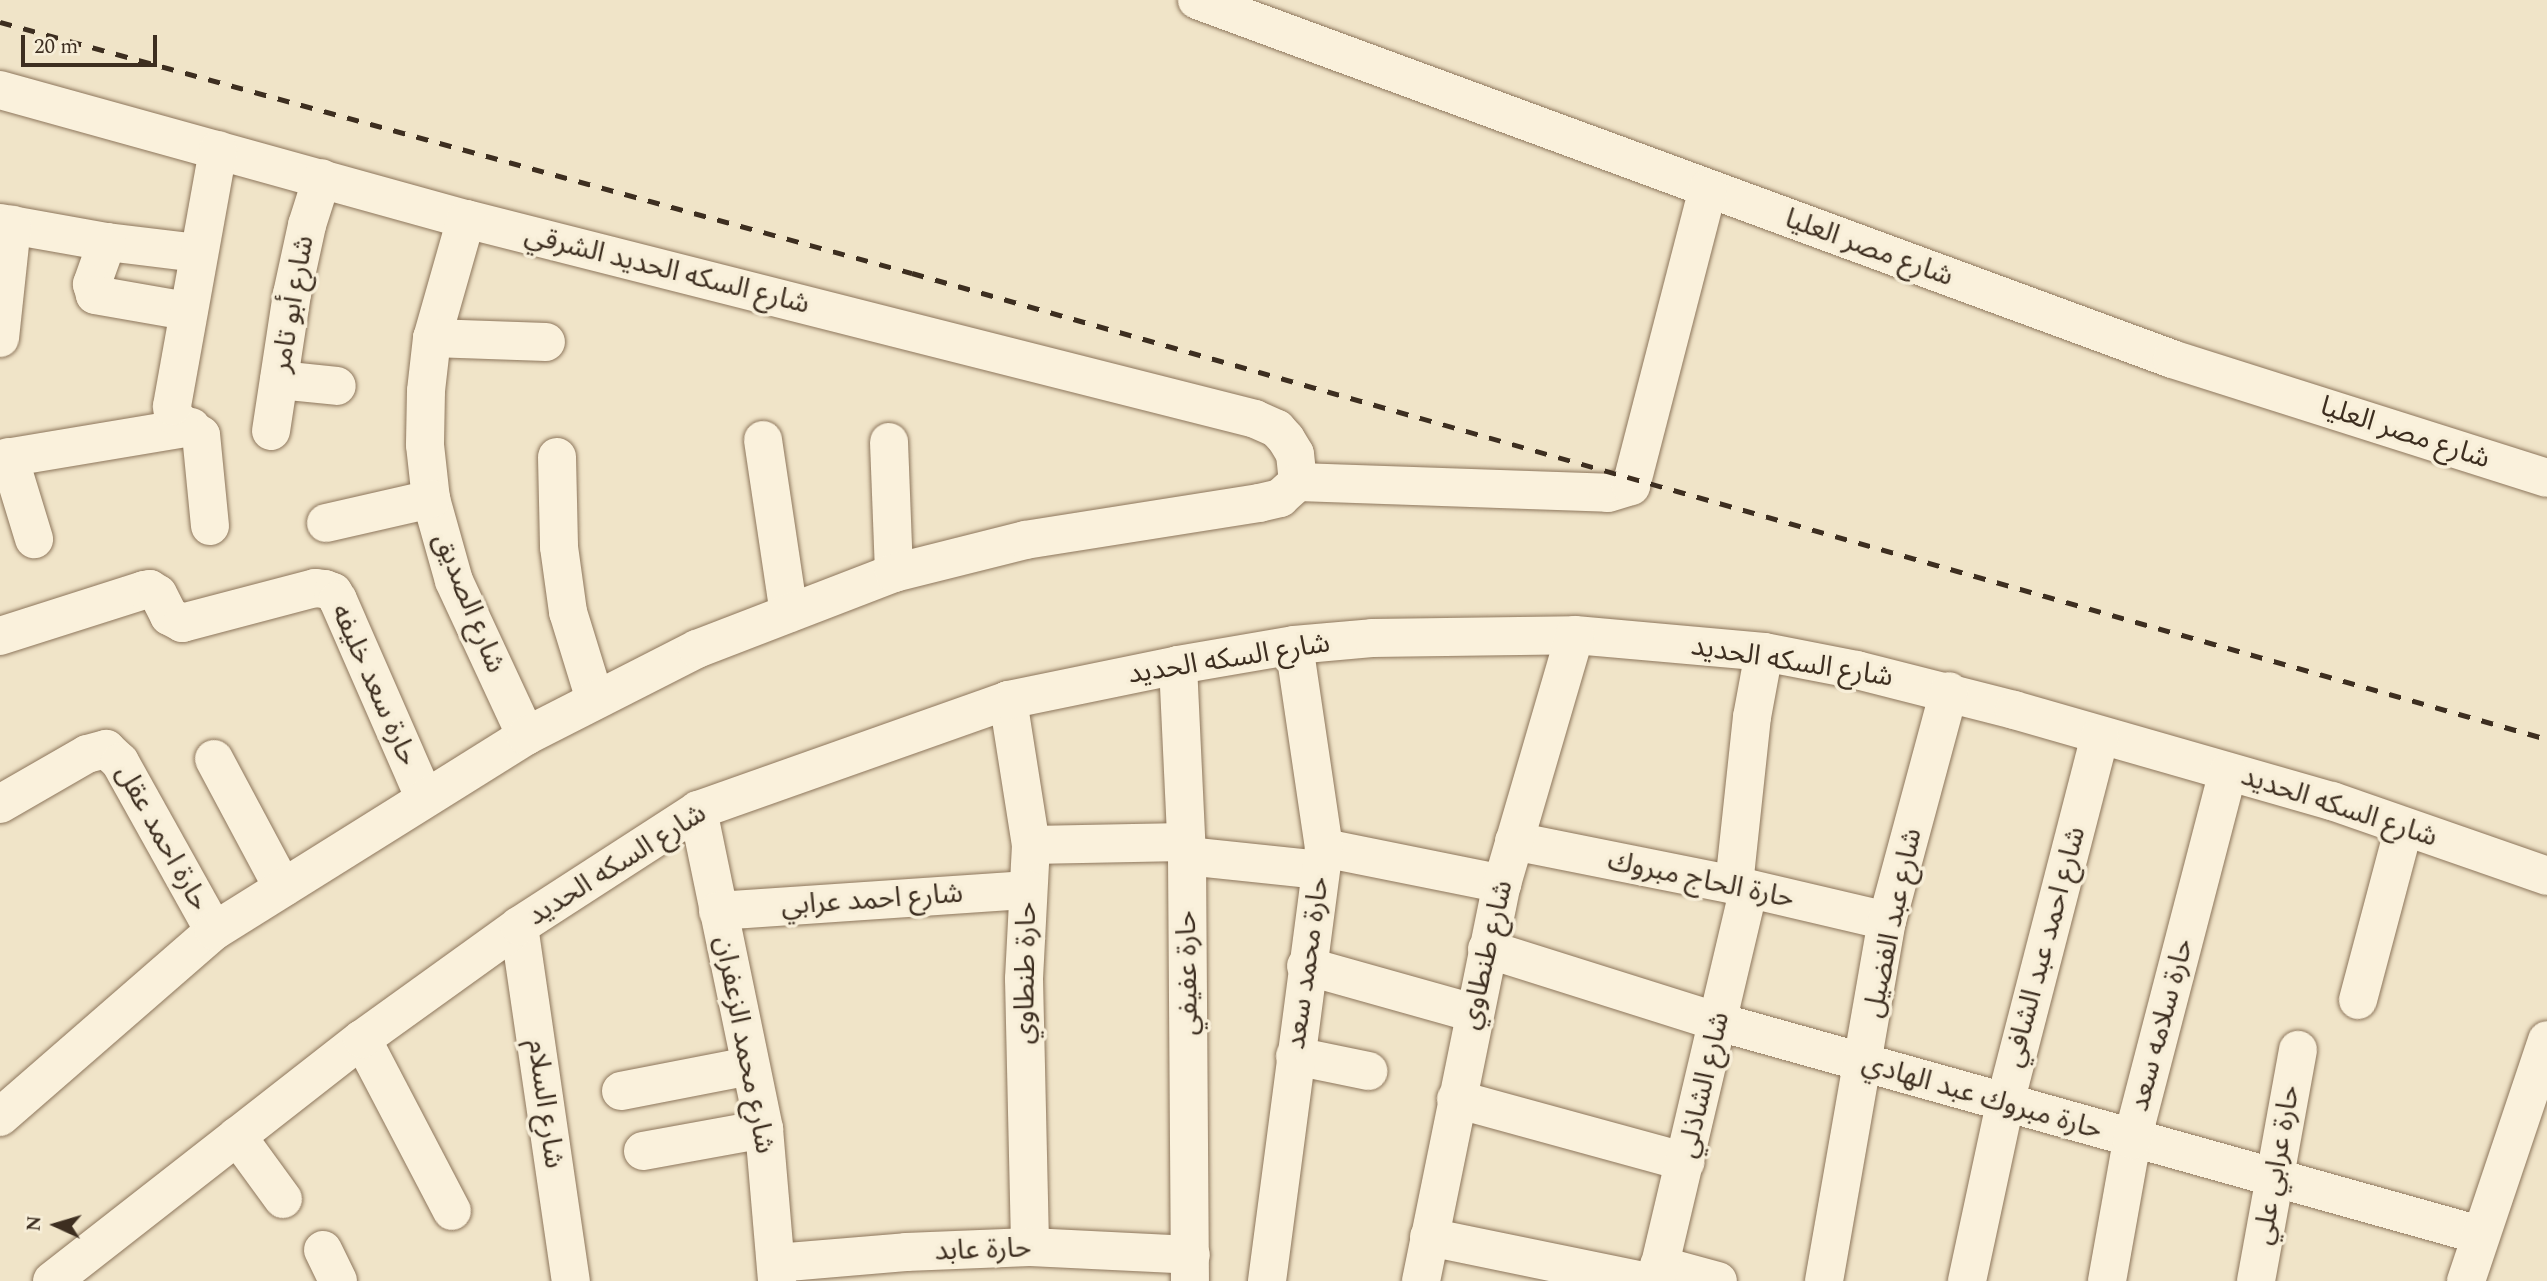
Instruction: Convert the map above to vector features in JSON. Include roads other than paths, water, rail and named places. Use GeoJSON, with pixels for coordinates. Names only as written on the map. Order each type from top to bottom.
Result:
{"type":"FeatureCollection","features":[{"type":"Feature","properties":{"kind":"street","name":"شارع مصر العليا"},"geometry":{"type":"LineString","coordinates":[[1197,0],[2172,359],[2547,478]]}},
{"type":"Feature","properties":{"kind":"street","name":"شارع السكه الحديد الشرقي"},"geometry":{"type":"LineString","coordinates":[[0,90],[466,219],[1255,419],[1277,429],[1286,439],[1295,454],[1298,482]]}},
{"type":"Feature","properties":{"kind":"street"},"geometry":{"type":"LineString","coordinates":[[210,526],[201,435],[179,422],[173,415],[172,406],[218,150]]}},
{"type":"Feature","properties":{"kind":"street","name":"شارع أبو تامر"},"geometry":{"type":"LineString","coordinates":[[271,431],[307,225],[322,178]]}},
{"type":"Feature","properties":{"kind":"street"},"geometry":{"type":"LineString","coordinates":[[0,1117],[214,931],[424,797],[526,736],[697,649],[789,613],[894,573],[1025,540],[1259,503],[1280,498],[1298,482],[1608,493],[1631,486],[1708,189]]}},
{"type":"Feature","properties":{"kind":"street","name":"شارع الصديق"},"geometry":{"type":"LineString","coordinates":[[466,219],[432,338],[426,391],[425,446],[431,499],[454,581],[526,736]]}},
{"type":"Feature","properties":{"kind":"street"},"geometry":{"type":"LineString","coordinates":[[0,338],[6,224],[107,242],[198,253]]}},
{"type":"Feature","properties":{"kind":"street"},"geometry":{"type":"LineString","coordinates":[[107,242],[92,284],[95,295],[187,311]]}},
{"type":"Feature","properties":{"kind":"street"},"geometry":{"type":"LineString","coordinates":[[432,338],[546,342]]}},
{"type":"Feature","properties":{"kind":"street"},"geometry":{"type":"LineString","coordinates":[[279,380],[337,386]]}},
{"type":"Feature","properties":{"kind":"street"},"geometry":{"type":"LineString","coordinates":[[34,539],[4,458],[191,427]]}},
{"type":"Feature","properties":{"kind":"street"},"geometry":{"type":"LineString","coordinates":[[763,440],[789,613]]}},
{"type":"Feature","properties":{"kind":"street"},"geometry":{"type":"LineString","coordinates":[[889,442],[894,573]]}},
{"type":"Feature","properties":{"kind":"street"},"geometry":{"type":"LineString","coordinates":[[556,457],[559,547],[568,612],[595,700]]}},
{"type":"Feature","properties":{"kind":"street"},"geometry":{"type":"LineString","coordinates":[[326,523],[431,499]]}},
{"type":"Feature","properties":{"kind":"street","name":"حارة سعد خليفه"},"geometry":{"type":"LineString","coordinates":[[0,636],[150,589],[158,594],[169,616],[176,621],[190,622],[315,588],[333,592],[424,797]]}},
{"type":"Feature","properties":{"kind":"street","name":"شارع السكه الحديد"},"geometry":{"type":"LineString","coordinates":[[52,1281],[362,1038],[519,926],[698,810],[1008,700],[1178,664],[1294,645],[1372,638],[1575,635],[1764,652],[1949,691],[2332,801],[2547,876]]}},
{"type":"Feature","properties":{"kind":"street","name":"شارع طنطاوي"},"geometry":{"type":"LineString","coordinates":[[1421,1281],[1473,1013],[1502,884],[1575,635]]}},
{"type":"Feature","properties":{"kind":"street","name":"حارة محمد سعد"},"geometry":{"type":"LineString","coordinates":[[1267,1281],[1322,859],[1294,645]]}},
{"type":"Feature","properties":{"kind":"street","name":"شارع الشاذلي"},"geometry":{"type":"LineString","coordinates":[[1653,1276],[1686,1162],[1719,1022],[1741,887],[1752,716],[1764,652]]}},
{"type":"Feature","properties":{"kind":"street","name":"حارة عفيفي"},"geometry":{"type":"LineString","coordinates":[[1178,664],[1186,849],[1190,1268]]}},
{"type":"Feature","properties":{"kind":"street","name":"شارع عبد الفضيل"},"geometry":{"type":"LineString","coordinates":[[1824,1281],[1887,921],[1949,691]]}},
{"type":"Feature","properties":{"kind":"street","name":"حارة طنطاوي"},"geometry":{"type":"LineString","coordinates":[[1008,700],[1031,845],[1027,890],[1025,1113],[1030,1247]]}},
{"type":"Feature","properties":{"kind":"street","name":"شارع احمد عبد الشافي"},"geometry":{"type":"LineString","coordinates":[[1966,1281],[2005,1102],[2100,736]]}},
{"type":"Feature","properties":{"kind":"street","name":"حارة احمد عقل"},"geometry":{"type":"LineString","coordinates":[[0,804],[88,754],[106,749],[120,762],[214,931]]}},
{"type":"Feature","properties":{"kind":"street"},"geometry":{"type":"LineString","coordinates":[[214,759],[283,888]]}},
{"type":"Feature","properties":{"kind":"street","name":"حارة سلامه سعد"},"geometry":{"type":"LineString","coordinates":[[2107,1281],[2132,1140],[2228,772]]}},
{"type":"Feature","properties":{"kind":"street","name":"شارع محمد الزعفران"},"geometry":{"type":"LineString","coordinates":[[698,810],[764,1129],[776,1272]]}},
{"type":"Feature","properties":{"kind":"street"},"geometry":{"type":"LineString","coordinates":[[2358,1000],[2404,827]]}},
{"type":"Feature","properties":{"kind":"street","name":"حارة الحاج مبروك"},"geometry":{"type":"LineString","coordinates":[[1514,841],[1741,887],[1887,921]]}},
{"type":"Feature","properties":{"kind":"street"},"geometry":{"type":"LineString","coordinates":[[1031,845],[1186,849],[1322,859],[1502,884]]}},
{"type":"Feature","properties":{"kind":"street","name":"شارع احمد عرابي"},"geometry":{"type":"LineString","coordinates":[[718,911],[1027,890]]}},
{"type":"Feature","properties":{"kind":"street","name":"شارع السلام"},"geometry":{"type":"LineString","coordinates":[[519,926],[571,1281]]}},
{"type":"Feature","properties":{"kind":"street","name":"حارة مبروك عبد الهادي"},"geometry":{"type":"LineString","coordinates":[[1487,949],[1719,1022],[2132,1140],[2480,1235]]}},
{"type":"Feature","properties":{"kind":"street"},"geometry":{"type":"LineString","coordinates":[[1306,966],[1473,1013]]}},
{"type":"Feature","properties":{"kind":"street"},"geometry":{"type":"LineString","coordinates":[[362,1038],[452,1211]]}},
{"type":"Feature","properties":{"kind":"street"},"geometry":{"type":"LineString","coordinates":[[2466,1281],[2547,1040]]}},
{"type":"Feature","properties":{"kind":"street","name":"حارة عرابي علي"},"geometry":{"type":"LineString","coordinates":[[2256,1281],[2277,1180],[2298,1050]]}},
{"type":"Feature","properties":{"kind":"street"},"geometry":{"type":"LineString","coordinates":[[1295,1056],[1368,1071]]}},
{"type":"Feature","properties":{"kind":"street"},"geometry":{"type":"LineString","coordinates":[[621,1091],[750,1066]]}},
{"type":"Feature","properties":{"kind":"street"},"geometry":{"type":"LineString","coordinates":[[1456,1098],[1686,1162]]}},
{"type":"Feature","properties":{"kind":"street"},"geometry":{"type":"LineString","coordinates":[[643,1151],[764,1129]]}},
{"type":"Feature","properties":{"kind":"street"},"geometry":{"type":"LineString","coordinates":[[237,1136],[284,1199]]}},
{"type":"Feature","properties":{"kind":"street"},"geometry":{"type":"LineString","coordinates":[[1429,1237],[1653,1276],[1718,1281]]}},
{"type":"Feature","properties":{"kind":"street","name":"حارة عابد"},"geometry":{"type":"LineString","coordinates":[[776,1272],[906,1252],[1030,1247],[1190,1268]]}},
{"type":"Feature","properties":{"kind":"railway"},"geometry":{"type":"LineString","coordinates":[[0,22],[912,273],[2547,739]]}}]}
